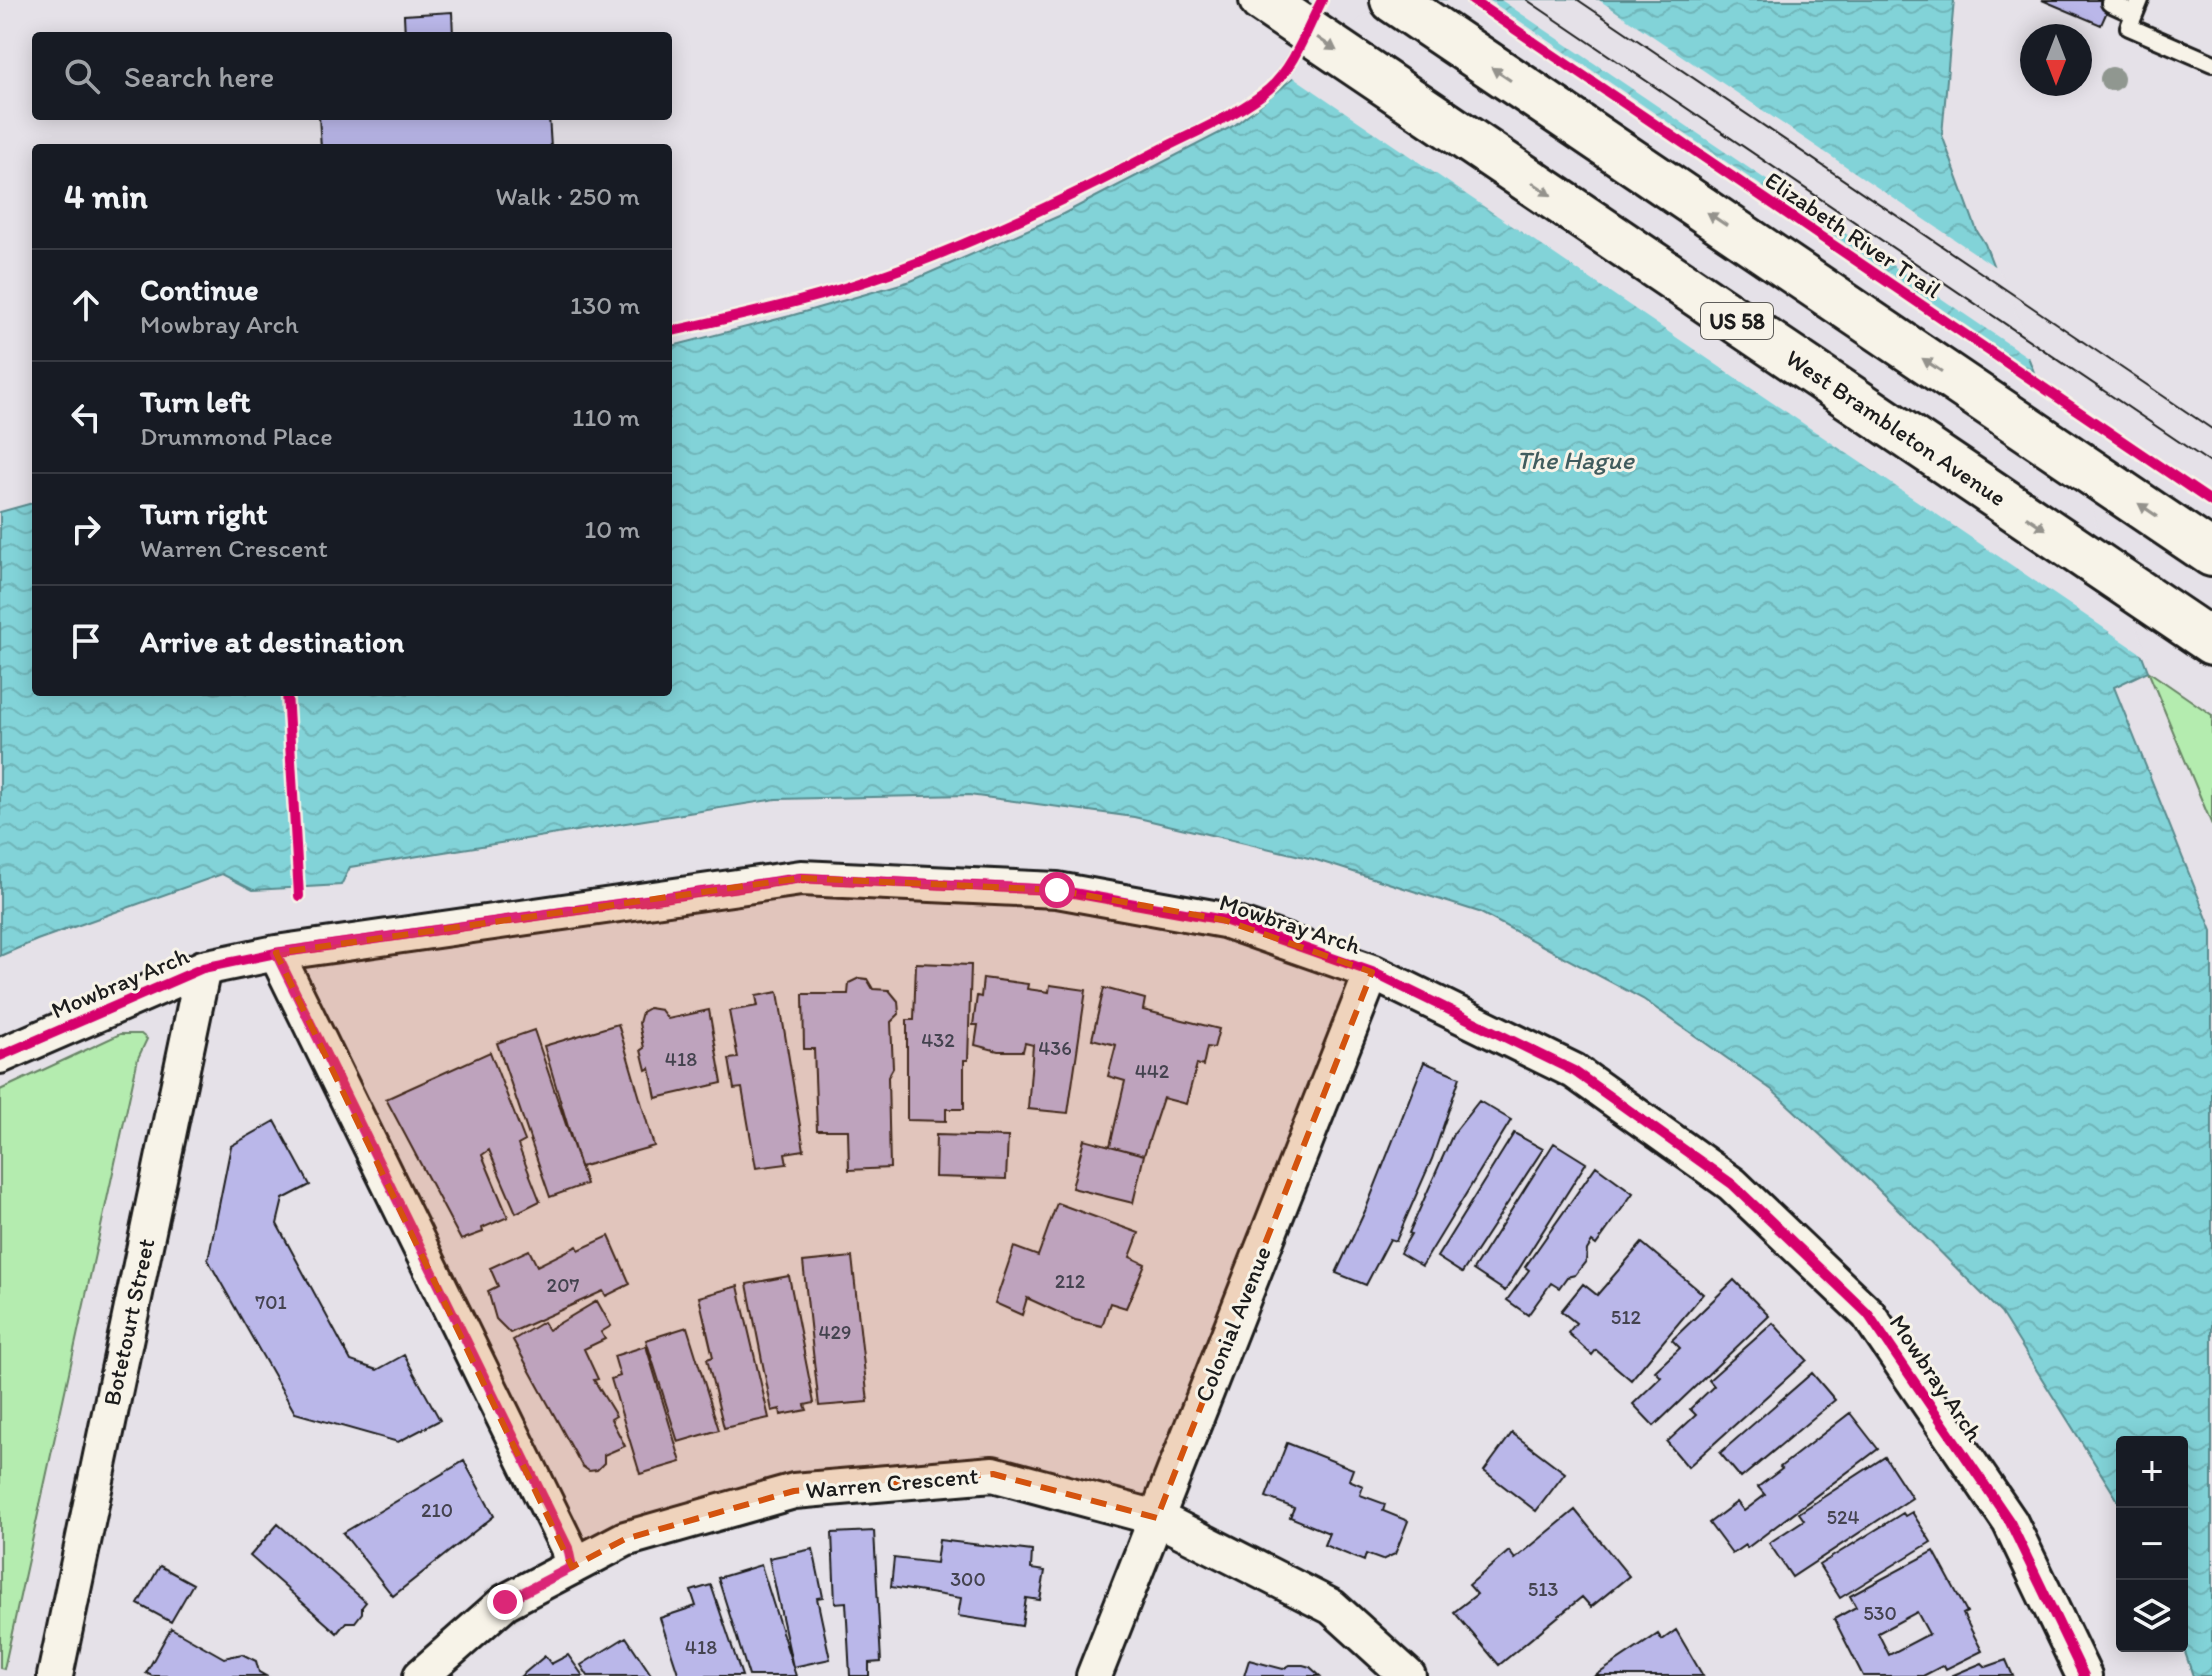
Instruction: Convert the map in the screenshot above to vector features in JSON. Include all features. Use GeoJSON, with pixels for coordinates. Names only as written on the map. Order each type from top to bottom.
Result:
{"type":"FeatureCollection","features":[{"type":"Feature","properties":{"kind":"main road","name":"West Brambleton Avenue"},"geometry":{"type":"LineString","coordinates":[[1262,0],[2212,642]]}},
{"type":"Feature","properties":{"kind":"main road"},"geometry":{"type":"LineString","coordinates":[[1393,0],[2212,554]]}},
{"type":"Feature","properties":{"kind":"street","name":"Mowbray Arch"},"geometry":{"type":"LineString","coordinates":[[0,1056],[203,968],[276,953],[801,878],[1057,890],[1224,920],[1372,972],[1574,1071],[1732,1184],[1868,1314],[2010,1522],[2084,1676]]}},
{"type":"Feature","properties":{"kind":"street"},"geometry":{"type":"LineString","coordinates":[[276,953],[568,1548],[572,1567]]}},
{"type":"Feature","properties":{"kind":"street","name":"Botetourt Street"},"geometry":{"type":"LineString","coordinates":[[55,1676],[203,968]]}},
{"type":"Feature","properties":{"kind":"street","name":"Colonial Avenue"},"geometry":{"type":"LineString","coordinates":[[1094,1676],[1372,972]]}},
{"type":"Feature","properties":{"kind":"street","name":"Warren Crescent"},"geometry":{"type":"LineString","coordinates":[[421,1676],[505,1602],[625,1539],[794,1491],[993,1474],[1157,1518],[1332,1607],[1408,1676]]}},
{"type":"Feature","properties":{"kind":"lane"},"geometry":{"type":"LineString","coordinates":[[2110,3],[2137,7],[2129,27],[2212,63]]}},
{"type":"Feature","properties":{"kind":"highlighted area"},"geometry":{"type":"Polygon","coordinates":[[[801,878],[1057,890],[1224,920],[1372,972],[1157,1518],[993,1474],[794,1491],[625,1539],[572,1567],[276,953],[801,878]]]}},
{"type":"Feature","properties":{"kind":"green space"},"geometry":{"type":"Polygon","coordinates":[[[2148,671],[2212,715],[2212,825],[2148,671]]]}},
{"type":"Feature","properties":{"kind":"green space"},"geometry":{"type":"Polygon","coordinates":[[[120,1034],[141,1034],[147,1039],[138,1058],[4,1669],[0,1668],[0,1090],[120,1034]]]}},
{"type":"Feature","properties":{"kind":"water","name":"The Hague"},"geometry":{"type":"Polygon","coordinates":[[[1390,0],[1954,0],[1942,135],[2148,671],[2114,687],[2212,931],[2212,1676],[2193,1676],[2185,1652],[2188,1652],[2188,1436],[2116,1436],[2116,1497],[2001,1313],[1870,1181],[1772,1090],[1643,999],[1479,912],[1313,859],[1134,817],[969,795],[776,799],[350,867],[341,885],[253,890],[222,874],[0,956],[0,512],[32,503],[32,696],[672,696],[672,346],[911,281],[1059,216],[1235,125],[1390,0]]]}},
{"type":"Feature","properties":{"kind":"pier"},"geometry":{"type":"Polygon","coordinates":[[[1384,0],[1489,0],[2040,376],[2148,658],[1292,76],[1384,0]]]}},
{"type":"Feature","properties":{"kind":"pier"},"geometry":{"type":"Polygon","coordinates":[[[1501,0],[1599,0],[2000,270],[2035,362],[1501,0]]]}},
{"type":"Feature","properties":{"kind":"building"},"geometry":{"type":"Polygon","coordinates":[[[2042,0],[2112,0],[2101,25],[2042,0]]]}},
{"type":"Feature","properties":{"kind":"building"},"geometry":{"type":"Polygon","coordinates":[[[452,12],[453,32],[405,32],[404,15],[452,12]]]}},
{"type":"Feature","properties":{"kind":"building"},"geometry":{"type":"Polygon","coordinates":[[[319,120],[549,120],[551,144],[321,144],[319,120]]]}},
{"type":"Feature","properties":{"kind":"building"},"geometry":{"type":"Polygon","coordinates":[[[916,963],[971,965],[964,1109],[946,1109],[946,1121],[907,1120],[907,1020],[914,1020],[916,963]]]}},
{"type":"Feature","properties":{"kind":"building"},"geometry":{"type":"Polygon","coordinates":[[[859,978],[867,979],[873,989],[889,990],[898,1001],[899,1014],[891,1022],[893,1068],[888,1077],[890,1168],[849,1170],[848,1130],[817,1130],[814,1049],[804,1049],[803,994],[848,994],[849,983],[859,978]]]}},
{"type":"Feature","properties":{"kind":"building"},"geometry":{"type":"Polygon","coordinates":[[[983,978],[1028,984],[1027,989],[1049,992],[1050,985],[1086,990],[1068,1113],[1028,1109],[1033,1045],[1025,1043],[1023,1051],[998,1051],[975,1045],[978,1025],[973,1025],[983,978]]]}},
{"type":"Feature","properties":{"kind":"building"},"geometry":{"type":"Polygon","coordinates":[[[1104,988],[1145,999],[1143,1010],[1219,1029],[1214,1048],[1207,1047],[1203,1066],[1197,1064],[1186,1104],[1163,1098],[1144,1155],[1110,1146],[1125,1081],[1108,1076],[1116,1045],[1092,1039],[1104,988]]]}},
{"type":"Feature","properties":{"kind":"building"},"geometry":{"type":"Polygon","coordinates":[[[778,992],[804,1150],[785,1153],[787,1164],[756,1168],[742,1088],[734,1089],[729,1059],[738,1058],[729,1011],[758,1006],[756,996],[778,992]]]}},
{"type":"Feature","properties":{"kind":"building"},"geometry":{"type":"Polygon","coordinates":[[[649,1008],[661,1010],[668,1019],[709,1010],[722,1083],[656,1098],[650,1068],[646,1070],[641,1050],[644,1048],[639,1023],[642,1012],[649,1008]]]}},
{"type":"Feature","properties":{"kind":"building"},"geometry":{"type":"Polygon","coordinates":[[[618,1024],[654,1146],[580,1167],[544,1046],[618,1024]]]}},
{"type":"Feature","properties":{"kind":"building"},"geometry":{"type":"Polygon","coordinates":[[[534,1030],[586,1184],[550,1197],[497,1043],[534,1030]]]}},
{"type":"Feature","properties":{"kind":"building"},"geometry":{"type":"Polygon","coordinates":[[[490,1052],[525,1141],[518,1145],[540,1201],[516,1213],[489,1150],[482,1155],[508,1217],[482,1228],[483,1232],[461,1240],[386,1099],[490,1052]]]}},
{"type":"Feature","properties":{"kind":"building"},"geometry":{"type":"Polygon","coordinates":[[[1424,1062],[1460,1077],[1432,1159],[1396,1241],[1390,1239],[1366,1285],[1336,1273],[1365,1211],[1424,1062]]]}},
{"type":"Feature","properties":{"kind":"building"},"geometry":{"type":"Polygon","coordinates":[[[1479,1101],[1511,1120],[1422,1266],[1400,1253],[1453,1134],[1479,1101]]]}},
{"type":"Feature","properties":{"kind":"building"},"geometry":{"type":"Polygon","coordinates":[[[275,1121],[310,1185],[283,1199],[277,1224],[351,1361],[377,1370],[404,1355],[440,1420],[398,1442],[295,1413],[208,1260],[231,1146],[275,1121]]]}},
{"type":"Feature","properties":{"kind":"building"},"geometry":{"type":"Polygon","coordinates":[[[1514,1133],[1543,1149],[1462,1273],[1437,1257],[1514,1133]]]}},
{"type":"Feature","properties":{"kind":"building"},"geometry":{"type":"Polygon","coordinates":[[[936,1135],[1008,1137],[1006,1179],[935,1177],[936,1135]]]}},
{"type":"Feature","properties":{"kind":"building"},"geometry":{"type":"Polygon","coordinates":[[[1084,1139],[1144,1155],[1133,1203],[1072,1188],[1084,1139]]]}},
{"type":"Feature","properties":{"kind":"building"},"geometry":{"type":"Polygon","coordinates":[[[1554,1143],[1586,1163],[1505,1291],[1473,1270],[1554,1143]]]}},
{"type":"Feature","properties":{"kind":"building"},"geometry":{"type":"Polygon","coordinates":[[[1596,1166],[1633,1193],[1596,1245],[1592,1242],[1586,1261],[1575,1275],[1567,1277],[1559,1288],[1551,1283],[1528,1315],[1507,1300],[1529,1270],[1525,1267],[1596,1166]]]}},
{"type":"Feature","properties":{"kind":"building"},"geometry":{"type":"Polygon","coordinates":[[[1057,1203],[1139,1233],[1130,1257],[1145,1264],[1126,1308],[1110,1303],[1102,1326],[1075,1320],[1027,1298],[1022,1315],[995,1303],[1014,1247],[1038,1256],[1057,1203]]]}},
{"type":"Feature","properties":{"kind":"building"},"geometry":{"type":"Polygon","coordinates":[[[609,1236],[630,1284],[606,1296],[603,1291],[510,1333],[496,1319],[488,1291],[498,1286],[490,1268],[529,1250],[537,1266],[577,1246],[579,1250],[609,1236]]]}},
{"type":"Feature","properties":{"kind":"building"},"geometry":{"type":"Polygon","coordinates":[[[1642,1243],[1703,1294],[1631,1380],[1596,1350],[1592,1355],[1568,1333],[1576,1323],[1561,1311],[1583,1284],[1597,1295],[1642,1243]]]}},
{"type":"Feature","properties":{"kind":"building"},"geometry":{"type":"Polygon","coordinates":[[[852,1257],[868,1402],[819,1406],[803,1262],[852,1257]]]}},
{"type":"Feature","properties":{"kind":"building"},"geometry":{"type":"Polygon","coordinates":[[[789,1276],[814,1403],[805,1405],[807,1410],[781,1415],[780,1409],[772,1411],[747,1284],[789,1276]]]}},
{"type":"Feature","properties":{"kind":"building"},"geometry":{"type":"Polygon","coordinates":[[[1734,1280],[1769,1316],[1654,1426],[1633,1404],[1661,1377],[1655,1371],[1680,1348],[1672,1340],[1734,1280]]]}},
{"type":"Feature","properties":{"kind":"building"},"geometry":{"type":"Polygon","coordinates":[[[738,1286],[769,1418],[724,1428],[707,1359],[713,1357],[699,1297],[738,1286]]]}},
{"type":"Feature","properties":{"kind":"building"},"geometry":{"type":"Polygon","coordinates":[[[597,1301],[611,1326],[601,1332],[605,1339],[584,1349],[598,1379],[594,1380],[616,1416],[611,1419],[625,1446],[604,1455],[604,1463],[597,1470],[589,1471],[582,1466],[513,1340],[543,1322],[548,1330],[597,1301]]]}},
{"type":"Feature","properties":{"kind":"building"},"geometry":{"type":"Polygon","coordinates":[[[1773,1323],[1807,1360],[1688,1467],[1667,1442],[1696,1415],[1690,1409],[1714,1386],[1709,1380],[1773,1323]]]}},
{"type":"Feature","properties":{"kind":"building"},"geometry":{"type":"Polygon","coordinates":[[[687,1327],[719,1430],[678,1442],[646,1340],[687,1327]]]}},
{"type":"Feature","properties":{"kind":"building"},"geometry":{"type":"Polygon","coordinates":[[[646,1346],[681,1462],[640,1474],[611,1379],[620,1376],[614,1356],[646,1346]]]}},
{"type":"Feature","properties":{"kind":"building"},"geometry":{"type":"Polygon","coordinates":[[[1812,1373],[1835,1400],[1741,1478],[1720,1453],[1812,1373]]]}},
{"type":"Feature","properties":{"kind":"building"},"geometry":{"type":"Polygon","coordinates":[[[1850,1413],[1878,1449],[1747,1548],[1745,1545],[1732,1554],[1709,1523],[1737,1502],[1744,1511],[1765,1495],[1758,1487],[1850,1413]]]}},
{"type":"Feature","properties":{"kind":"building"},"geometry":{"type":"Polygon","coordinates":[[[1512,1433],[1565,1473],[1536,1511],[1484,1471],[1512,1433]]]}},
{"type":"Feature","properties":{"kind":"building"},"geometry":{"type":"Polygon","coordinates":[[[1287,1443],[1353,1469],[1349,1480],[1363,1486],[1360,1495],[1385,1504],[1383,1511],[1408,1521],[1395,1554],[1382,1560],[1366,1554],[1364,1561],[1324,1545],[1329,1533],[1290,1517],[1294,1508],[1266,1497],[1287,1443]]]}},
{"type":"Feature","properties":{"kind":"building"},"geometry":{"type":"Polygon","coordinates":[[[1885,1457],[1912,1498],[1792,1577],[1769,1543],[1804,1520],[1799,1513],[1885,1457]]]}},
{"type":"Feature","properties":{"kind":"building"},"geometry":{"type":"Polygon","coordinates":[[[464,1461],[494,1516],[393,1596],[343,1533],[464,1461]]]}},
{"type":"Feature","properties":{"kind":"building"},"geometry":{"type":"Polygon","coordinates":[[[1575,1510],[1629,1576],[1591,1607],[1582,1597],[1499,1665],[1454,1612],[1477,1594],[1469,1585],[1509,1551],[1515,1559],[1575,1510]]]}},
{"type":"Feature","properties":{"kind":"building"},"geometry":{"type":"Polygon","coordinates":[[[1912,1512],[1931,1542],[1840,1598],[1819,1565],[1903,1513],[1905,1516],[1912,1512]]]}},
{"type":"Feature","properties":{"kind":"building"},"geometry":{"type":"Polygon","coordinates":[[[278,1524],[366,1602],[355,1622],[346,1622],[337,1633],[250,1556],[278,1524]]]}},
{"type":"Feature","properties":{"kind":"building"},"geometry":{"type":"Polygon","coordinates":[[[874,1531],[881,1662],[869,1663],[869,1676],[850,1676],[846,1602],[835,1603],[832,1533],[874,1531]]]}},
{"type":"Feature","properties":{"kind":"building"},"geometry":{"type":"Polygon","coordinates":[[[939,1540],[1032,1551],[1031,1569],[1045,1571],[1040,1600],[1026,1598],[1022,1626],[958,1616],[961,1598],[891,1587],[894,1558],[936,1563],[939,1540]]]}},
{"type":"Feature","properties":{"kind":"building"},"geometry":{"type":"Polygon","coordinates":[[[813,1549],[823,1597],[817,1598],[830,1659],[793,1667],[769,1558],[813,1549]]]}},
{"type":"Feature","properties":{"kind":"building"},"geometry":{"type":"Polygon","coordinates":[[[1934,1551],[1967,1612],[1963,1614],[1982,1651],[1946,1669],[1944,1665],[1923,1676],[1863,1676],[1834,1619],[1856,1607],[1850,1596],[1934,1551]],[[1917,1612],[1878,1633],[1889,1655],[1929,1634],[1917,1612]]]}},
{"type":"Feature","properties":{"kind":"building"},"geometry":{"type":"Polygon","coordinates":[[[761,1565],[796,1676],[749,1676],[718,1578],[761,1565]]]}},
{"type":"Feature","properties":{"kind":"building"},"geometry":{"type":"Polygon","coordinates":[[[160,1566],[193,1584],[171,1622],[138,1604],[160,1566]]]}},
{"type":"Feature","properties":{"kind":"building"},"geometry":{"type":"Polygon","coordinates":[[[711,1585],[742,1676],[679,1676],[660,1618],[696,1606],[691,1591],[711,1585]]]}},
{"type":"Feature","properties":{"kind":"building"},"geometry":{"type":"Polygon","coordinates":[[[171,1628],[224,1658],[242,1654],[256,1661],[259,1672],[266,1676],[152,1676],[146,1673],[171,1628]]]}},
{"type":"Feature","properties":{"kind":"building"},"geometry":{"type":"Polygon","coordinates":[[[1676,1630],[1703,1676],[1595,1676],[1658,1634],[1662,1640],[1676,1630]]]}},
{"type":"Feature","properties":{"kind":"building"},"geometry":{"type":"Polygon","coordinates":[[[626,1637],[652,1676],[588,1676],[581,1665],[626,1637]]]}},
{"type":"Feature","properties":{"kind":"building"},"geometry":{"type":"Polygon","coordinates":[[[568,1655],[583,1676],[521,1676],[545,1656],[551,1664],[568,1655]]]}},
{"type":"Feature","properties":{"kind":"building"},"geometry":{"type":"Polygon","coordinates":[[[1249,1660],[1283,1669],[1290,1665],[1303,1665],[1320,1676],[1244,1676],[1249,1660]]]}},
{"type":"Feature","properties":{"kind":"building"},"geometry":{"type":"Polygon","coordinates":[[[2006,1660],[2013,1676],[1951,1676],[1982,1663],[1986,1667],[2006,1660]]]}},
{"type":"Feature","properties":{"kind":"tram line"},"geometry":{"type":"LineString","coordinates":[[1527,0],[2212,464]]}},
{"type":"Feature","properties":{"kind":"tram line"},"geometry":{"type":"LineString","coordinates":[[1578,0],[2212,429]]}},
{"type":"Feature","properties":{"kind":"cycle path"},"geometry":{"type":"LineString","coordinates":[[672,331],[809,298],[926,259],[1060,201],[1215,123],[1244,107],[1278,80],[1293,59],[1322,0]]}},
{"type":"Feature","properties":{"kind":"cycle path","name":"Elizabeth River Trail"},"geometry":{"type":"LineString","coordinates":[[1472,0],[2212,502]]}},
{"type":"Feature","properties":{"kind":"cycle path"},"geometry":{"type":"LineString","coordinates":[[287,696],[299,896]]}},
{"type":"Feature","properties":{"kind":"cycle path"},"geometry":{"type":"LineString","coordinates":[[0,1056],[203,968],[276,953],[801,878],[1057,890],[1224,920],[1372,972],[1574,1071],[1732,1184],[1868,1314],[2010,1522],[2084,1676]]}},
{"type":"Feature","properties":{"kind":"route"},"geometry":{"type":"LineString","coordinates":[[505,1602],[572,1567],[568,1548],[276,953],[801,878],[1057,890]]}}]}
